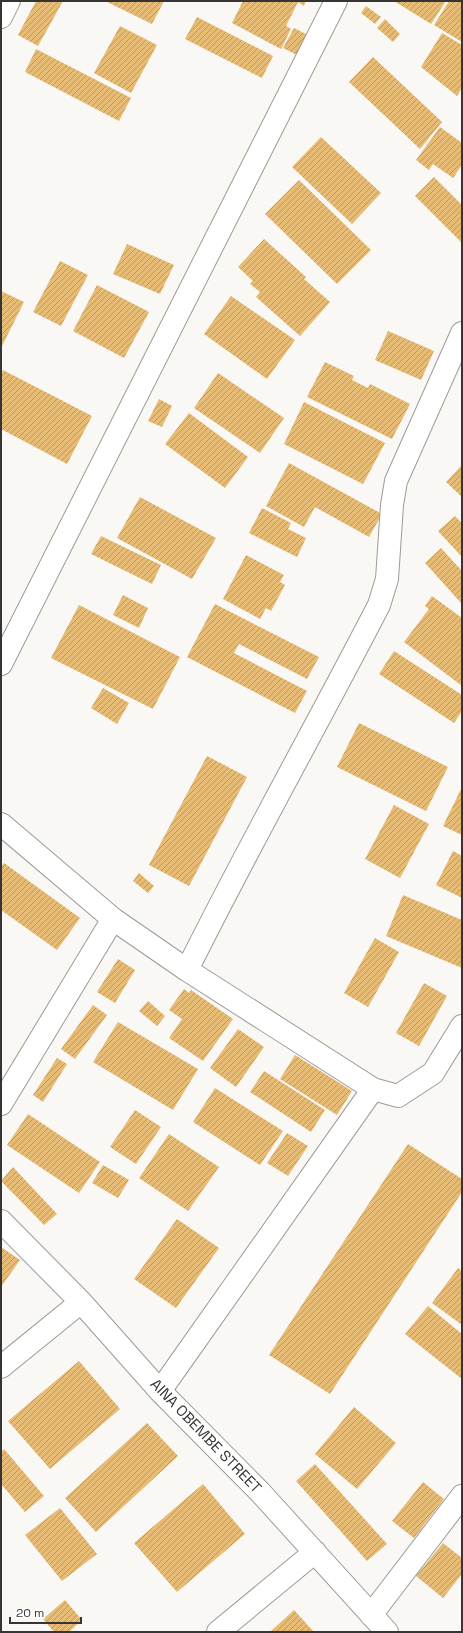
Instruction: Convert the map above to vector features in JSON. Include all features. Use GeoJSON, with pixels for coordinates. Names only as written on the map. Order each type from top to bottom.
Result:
{"type":"FeatureCollection","features":[{"type":"Feature","properties":{"kind":"street"},"geometry":{"type":"LineString","coordinates":[[1,17],[9,1]]}},
{"type":"Feature","properties":{"kind":"street"},"geometry":{"type":"LineString","coordinates":[[1,664],[336,1]]}},
{"type":"Feature","properties":{"kind":"street"},"geometry":{"type":"LineString","coordinates":[[187,970],[231,882],[380,605],[387,579],[392,505],[396,481],[462,334]]}},
{"type":"Feature","properties":{"kind":"street"},"geometry":{"type":"LineString","coordinates":[[1,824],[113,919],[187,970],[373,1089],[398,1096],[414,1088],[433,1073],[462,1026]]}},
{"type":"Feature","properties":{"kind":"street"},"geometry":{"type":"LineString","coordinates":[[1,1104],[113,919]]}},
{"type":"Feature","properties":{"kind":"street"},"geometry":{"type":"LineString","coordinates":[[160,1391],[373,1089]]}},
{"type":"Feature","properties":{"kind":"street","name":"AINA OBEMBE STREET"},"geometry":{"type":"LineString","coordinates":[[1,1221],[81,1302],[160,1391],[260,1492],[387,1632]]}},
{"type":"Feature","properties":{"kind":"street"},"geometry":{"type":"LineString","coordinates":[[1,1367],[81,1302]]}},
{"type":"Feature","properties":{"kind":"street"},"geometry":{"type":"LineString","coordinates":[[371,1615],[462,1496]]}},
{"type":"Feature","properties":{"kind":"street"},"geometry":{"type":"LineString","coordinates":[[218,1632],[315,1552]]}},
{"type":"Feature","properties":{"kind":"building"},"geometry":{"type":"Polygon","coordinates":[[[36,1],[63,1],[38,46],[18,35],[36,1]]]}},
{"type":"Feature","properties":{"kind":"building"},"geometry":{"type":"Polygon","coordinates":[[[105,1],[164,1],[152,24],[105,1]]]}},
{"type":"Feature","properties":{"kind":"building"},"geometry":{"type":"Polygon","coordinates":[[[243,1],[306,1],[304,6],[298,2],[286,26],[291,29],[281,49],[232,23],[243,1]]]}},
{"type":"Feature","properties":{"kind":"building"},"geometry":{"type":"Polygon","coordinates":[[[394,1],[446,1],[431,24],[394,1]]]}},
{"type":"Feature","properties":{"kind":"building"},"geometry":{"type":"Polygon","coordinates":[[[449,1],[462,1],[462,42],[434,25],[449,1]]]}},
{"type":"Feature","properties":{"kind":"building"},"geometry":{"type":"Polygon","coordinates":[[[366,6],[381,17],[375,24],[361,13],[366,6]]]}},
{"type":"Feature","properties":{"kind":"building"},"geometry":{"type":"Polygon","coordinates":[[[197,17],[273,56],[262,78],[185,39],[197,17]]]}},
{"type":"Feature","properties":{"kind":"building"},"geometry":{"type":"Polygon","coordinates":[[[385,19],[400,34],[393,42],[377,28],[385,19]]]}},
{"type":"Feature","properties":{"kind":"building"},"geometry":{"type":"Polygon","coordinates":[[[120,26],[157,45],[131,93],[94,73],[120,26]]]}},
{"type":"Feature","properties":{"kind":"building"},"geometry":{"type":"Polygon","coordinates":[[[294,28],[310,36],[299,56],[283,48],[294,28]]]}},
{"type":"Feature","properties":{"kind":"building"},"geometry":{"type":"Polygon","coordinates":[[[442,33],[462,45],[462,88],[457,96],[421,67],[442,33]]]}},
{"type":"Feature","properties":{"kind":"building"},"geometry":{"type":"Polygon","coordinates":[[[36,49],[131,98],[119,121],[25,72],[36,49]]]}},
{"type":"Feature","properties":{"kind":"building"},"geometry":{"type":"Polygon","coordinates":[[[373,57],[442,122],[420,149],[349,82],[373,57]]]}},
{"type":"Feature","properties":{"kind":"building"},"geometry":{"type":"Polygon","coordinates":[[[440,127],[462,143],[462,165],[453,178],[433,164],[429,170],[416,160],[440,127]]]}},
{"type":"Feature","properties":{"kind":"building"},"geometry":{"type":"Polygon","coordinates":[[[321,137],[381,193],[352,224],[292,167],[321,137]]]}},
{"type":"Feature","properties":{"kind":"building"},"geometry":{"type":"Polygon","coordinates":[[[434,177],[462,205],[462,243],[415,196],[434,177]]]}},
{"type":"Feature","properties":{"kind":"building"},"geometry":{"type":"Polygon","coordinates":[[[299,180],[371,250],[337,284],[265,214],[299,180]]]}},
{"type":"Feature","properties":{"kind":"building"},"geometry":{"type":"Polygon","coordinates":[[[264,239],[306,277],[304,279],[330,302],[300,336],[256,297],[260,292],[250,284],[253,281],[238,267],[264,239]]]}},
{"type":"Feature","properties":{"kind":"building"},"geometry":{"type":"Polygon","coordinates":[[[127,244],[174,265],[160,294],[113,274],[127,244]]]}},
{"type":"Feature","properties":{"kind":"building"},"geometry":{"type":"Polygon","coordinates":[[[60,261],[88,275],[61,326],[33,312],[60,261]]]}},
{"type":"Feature","properties":{"kind":"building"},"geometry":{"type":"Polygon","coordinates":[[[97,285],[149,312],[124,358],[73,331],[97,285]]]}},
{"type":"Feature","properties":{"kind":"building"},"geometry":{"type":"Polygon","coordinates":[[[1,291],[24,302],[1,348],[1,291]]]}},
{"type":"Feature","properties":{"kind":"building"},"geometry":{"type":"Polygon","coordinates":[[[231,296],[295,340],[267,379],[204,334],[231,296]]]}},
{"type":"Feature","properties":{"kind":"building"},"geometry":{"type":"Polygon","coordinates":[[[388,331],[434,351],[421,380],[375,360],[388,331]]]}},
{"type":"Feature","properties":{"kind":"building"},"geometry":{"type":"Polygon","coordinates":[[[325,362],[354,376],[352,380],[368,388],[370,384],[410,404],[392,439],[307,397],[325,362]]]}},
{"type":"Feature","properties":{"kind":"building"},"geometry":{"type":"Polygon","coordinates":[[[3,370],[92,416],[67,464],[1,429],[1,375],[3,370]]]}},
{"type":"Feature","properties":{"kind":"building"},"geometry":{"type":"Polygon","coordinates":[[[218,373],[284,418],[260,453],[194,408],[218,373]]]}},
{"type":"Feature","properties":{"kind":"building"},"geometry":{"type":"Polygon","coordinates":[[[159,399],[172,406],[162,427],[148,421],[159,399]]]}},
{"type":"Feature","properties":{"kind":"building"},"geometry":{"type":"Polygon","coordinates":[[[304,402],[385,443],[363,484],[284,444],[304,402]]]}},
{"type":"Feature","properties":{"kind":"building"},"geometry":{"type":"Polygon","coordinates":[[[189,413],[248,457],[225,488],[165,444],[189,413]]]}},
{"type":"Feature","properties":{"kind":"building"},"geometry":{"type":"Polygon","coordinates":[[[289,463],[382,514],[369,537],[315,507],[304,527],[266,506],[289,463]]]}},
{"type":"Feature","properties":{"kind":"building"},"geometry":{"type":"Polygon","coordinates":[[[462,465],[462,497],[446,482],[462,465]]]}},
{"type":"Feature","properties":{"kind":"building"},"geometry":{"type":"Polygon","coordinates":[[[140,497],[216,538],[192,579],[117,538],[140,497]]]}},
{"type":"Feature","properties":{"kind":"building"},"geometry":{"type":"Polygon","coordinates":[[[262,508],[291,523],[288,529],[306,538],[297,557],[249,533],[262,508]]]}},
{"type":"Feature","properties":{"kind":"building"},"geometry":{"type":"Polygon","coordinates":[[[455,516],[462,523],[462,557],[438,531],[455,516]]]}},
{"type":"Feature","properties":{"kind":"building"},"geometry":{"type":"Polygon","coordinates":[[[101,536],[161,565],[152,584],[91,554],[101,536]]]}},
{"type":"Feature","properties":{"kind":"building"},"geometry":{"type":"Polygon","coordinates":[[[441,548],[462,571],[462,604],[425,563],[441,548]]]}},
{"type":"Feature","properties":{"kind":"building"},"geometry":{"type":"Polygon","coordinates":[[[246,555],[284,575],[280,582],[285,585],[271,611],[266,608],[260,619],[223,599],[246,555]]]}},
{"type":"Feature","properties":{"kind":"building"},"geometry":{"type":"Polygon","coordinates":[[[123,595],[148,608],[139,628],[113,615],[123,595]]]}},
{"type":"Feature","properties":{"kind":"building"},"geometry":{"type":"Polygon","coordinates":[[[432,596],[462,618],[462,686],[404,642],[429,609],[425,606],[432,596]]]}},
{"type":"Feature","properties":{"kind":"building"},"geometry":{"type":"Polygon","coordinates":[[[215,604],[319,657],[307,679],[239,644],[234,653],[307,691],[295,713],[187,657],[215,604]]]}},
{"type":"Feature","properties":{"kind":"building"},"geometry":{"type":"Polygon","coordinates":[[[79,605],[180,657],[153,709],[51,658],[79,605]]]}},
{"type":"Feature","properties":{"kind":"building"},"geometry":{"type":"Polygon","coordinates":[[[394,651],[462,695],[462,711],[454,723],[379,674],[394,651]]]}},
{"type":"Feature","properties":{"kind":"building"},"geometry":{"type":"Polygon","coordinates":[[[103,688],[129,703],[117,724],[91,708],[103,688]]]}},
{"type":"Feature","properties":{"kind":"building"},"geometry":{"type":"Polygon","coordinates":[[[359,723],[448,767],[426,811],[337,767],[359,723]]]}},
{"type":"Feature","properties":{"kind":"building"},"geometry":{"type":"Polygon","coordinates":[[[207,756],[247,777],[189,886],[149,865],[207,756]]]}},
{"type":"Feature","properties":{"kind":"building"},"geometry":{"type":"Polygon","coordinates":[[[462,787],[462,835],[443,826],[462,787]]]}},
{"type":"Feature","properties":{"kind":"building"},"geometry":{"type":"Polygon","coordinates":[[[394,805],[429,824],[400,878],[365,859],[394,805]]]}},
{"type":"Feature","properties":{"kind":"building"},"geometry":{"type":"Polygon","coordinates":[[[453,851],[462,856],[462,898],[436,885],[453,851]]]}},
{"type":"Feature","properties":{"kind":"building"},"geometry":{"type":"Polygon","coordinates":[[[4,863],[80,918],[57,950],[1,910],[1,867],[4,863]]]}},
{"type":"Feature","properties":{"kind":"building"},"geometry":{"type":"Polygon","coordinates":[[[139,873],[154,886],[148,893],[133,881],[139,873]]]}},
{"type":"Feature","properties":{"kind":"building"},"geometry":{"type":"Polygon","coordinates":[[[403,895],[462,920],[462,968],[386,936],[403,895]]]}},
{"type":"Feature","properties":{"kind":"building"},"geometry":{"type":"Polygon","coordinates":[[[375,938],[399,952],[368,1007],[344,993],[375,938]]]}},
{"type":"Feature","properties":{"kind":"building"},"geometry":{"type":"Polygon","coordinates":[[[118,959],[135,970],[115,1003],[97,992],[118,959]]]}},
{"type":"Feature","properties":{"kind":"building"},"geometry":{"type":"Polygon","coordinates":[[[424,983],[447,996],[419,1046],[396,1033],[424,983]]]}},
{"type":"Feature","properties":{"kind":"building"},"geometry":{"type":"Polygon","coordinates":[[[184,989],[189,993],[191,990],[233,1019],[203,1061],[169,1038],[182,1019],[169,1010],[184,989]]]}},
{"type":"Feature","properties":{"kind":"building"},"geometry":{"type":"Polygon","coordinates":[[[148,1001],[165,1016],[157,1026],[139,1011],[148,1001]]]}},
{"type":"Feature","properties":{"kind":"building"},"geometry":{"type":"Polygon","coordinates":[[[93,1005],[107,1015],[75,1059],[61,1049],[93,1005]]]}},
{"type":"Feature","properties":{"kind":"building"},"geometry":{"type":"Polygon","coordinates":[[[118,1022],[198,1069],[173,1110],[93,1062],[118,1022]]]}},
{"type":"Feature","properties":{"kind":"building"},"geometry":{"type":"Polygon","coordinates":[[[238,1029],[264,1047],[236,1087],[210,1068],[238,1029]]]}},
{"type":"Feature","properties":{"kind":"building"},"geometry":{"type":"Polygon","coordinates":[[[295,1055],[352,1091],[337,1115],[280,1079],[295,1055]]]}},
{"type":"Feature","properties":{"kind":"building"},"geometry":{"type":"Polygon","coordinates":[[[57,1058],[67,1064],[43,1102],[33,1095],[57,1058]]]}},
{"type":"Feature","properties":{"kind":"building"},"geometry":{"type":"Polygon","coordinates":[[[264,1071],[325,1110],[311,1132],[250,1092],[264,1071]]]}},
{"type":"Feature","properties":{"kind":"building"},"geometry":{"type":"Polygon","coordinates":[[[215,1088],[283,1131],[260,1165],[193,1122],[215,1088]]]}},
{"type":"Feature","properties":{"kind":"building"},"geometry":{"type":"Polygon","coordinates":[[[135,1110],[161,1127],[136,1164],[110,1147],[135,1110]]]}},
{"type":"Feature","properties":{"kind":"building"},"geometry":{"type":"Polygon","coordinates":[[[28,1114],[100,1162],[79,1193],[7,1145],[28,1114]]]}},
{"type":"Feature","properties":{"kind":"building"},"geometry":{"type":"Polygon","coordinates":[[[287,1133],[308,1146],[288,1176],[267,1163],[287,1133]]]}},
{"type":"Feature","properties":{"kind":"building"},"geometry":{"type":"Polygon","coordinates":[[[169,1134],[219,1167],[188,1211],[139,1178],[169,1134]]]}},
{"type":"Feature","properties":{"kind":"building"},"geometry":{"type":"Polygon","coordinates":[[[408,1144],[462,1179],[462,1192],[330,1394],[269,1355],[408,1144]]]}},
{"type":"Feature","properties":{"kind":"building"},"geometry":{"type":"Polygon","coordinates":[[[103,1165],[129,1180],[118,1198],[92,1183],[103,1165]]]}},
{"type":"Feature","properties":{"kind":"building"},"geometry":{"type":"Polygon","coordinates":[[[13,1167],[57,1214],[44,1225],[1,1181],[13,1167]]]}},
{"type":"Feature","properties":{"kind":"building"},"geometry":{"type":"Polygon","coordinates":[[[177,1219],[219,1248],[176,1308],[134,1279],[177,1219]]]}},
{"type":"Feature","properties":{"kind":"building"},"geometry":{"type":"Polygon","coordinates":[[[1,1247],[20,1260],[1,1287],[1,1247]]]}},
{"type":"Feature","properties":{"kind":"building"},"geometry":{"type":"Polygon","coordinates":[[[458,1268],[462,1271],[462,1325],[432,1303],[458,1268]]]}},
{"type":"Feature","properties":{"kind":"building"},"geometry":{"type":"Polygon","coordinates":[[[428,1306],[462,1334],[462,1379],[405,1334],[428,1306]]]}},
{"type":"Feature","properties":{"kind":"building"},"geometry":{"type":"Polygon","coordinates":[[[79,1361],[120,1409],[50,1469],[8,1421],[79,1361]]]}},
{"type":"Feature","properties":{"kind":"building"},"geometry":{"type":"Polygon","coordinates":[[[354,1407],[396,1443],[357,1489],[315,1454],[354,1407]]]}},
{"type":"Feature","properties":{"kind":"building"},"geometry":{"type":"Polygon","coordinates":[[[147,1423],[178,1456],[96,1532],[65,1498],[147,1423]]]}},
{"type":"Feature","properties":{"kind":"building"},"geometry":{"type":"Polygon","coordinates":[[[4,1449],[44,1496],[25,1512],[1,1484],[1,1452],[4,1449]]]}},
{"type":"Feature","properties":{"kind":"building"},"geometry":{"type":"Polygon","coordinates":[[[315,1464],[387,1544],[367,1561],[296,1481],[315,1464]]]}},
{"type":"Feature","properties":{"kind":"building"},"geometry":{"type":"Polygon","coordinates":[[[423,1482],[444,1499],[414,1538],[392,1521],[423,1482]]]}},
{"type":"Feature","properties":{"kind":"building"},"geometry":{"type":"Polygon","coordinates":[[[203,1484],[245,1534],[177,1592],[134,1543],[203,1484]]]}},
{"type":"Feature","properties":{"kind":"building"},"geometry":{"type":"Polygon","coordinates":[[[60,1508],[97,1554],[62,1581],[25,1535],[60,1508]]]}},
{"type":"Feature","properties":{"kind":"building"},"geometry":{"type":"Polygon","coordinates":[[[443,1543],[462,1558],[462,1574],[443,1598],[416,1576],[443,1543]]]}},
{"type":"Feature","properties":{"kind":"building"},"geometry":{"type":"Polygon","coordinates":[[[65,1600],[82,1620],[69,1632],[54,1632],[43,1619],[65,1600]]]}},
{"type":"Feature","properties":{"kind":"building"},"geometry":{"type":"Polygon","coordinates":[[[294,1610],[314,1632],[270,1632],[294,1610]]]}}]}
